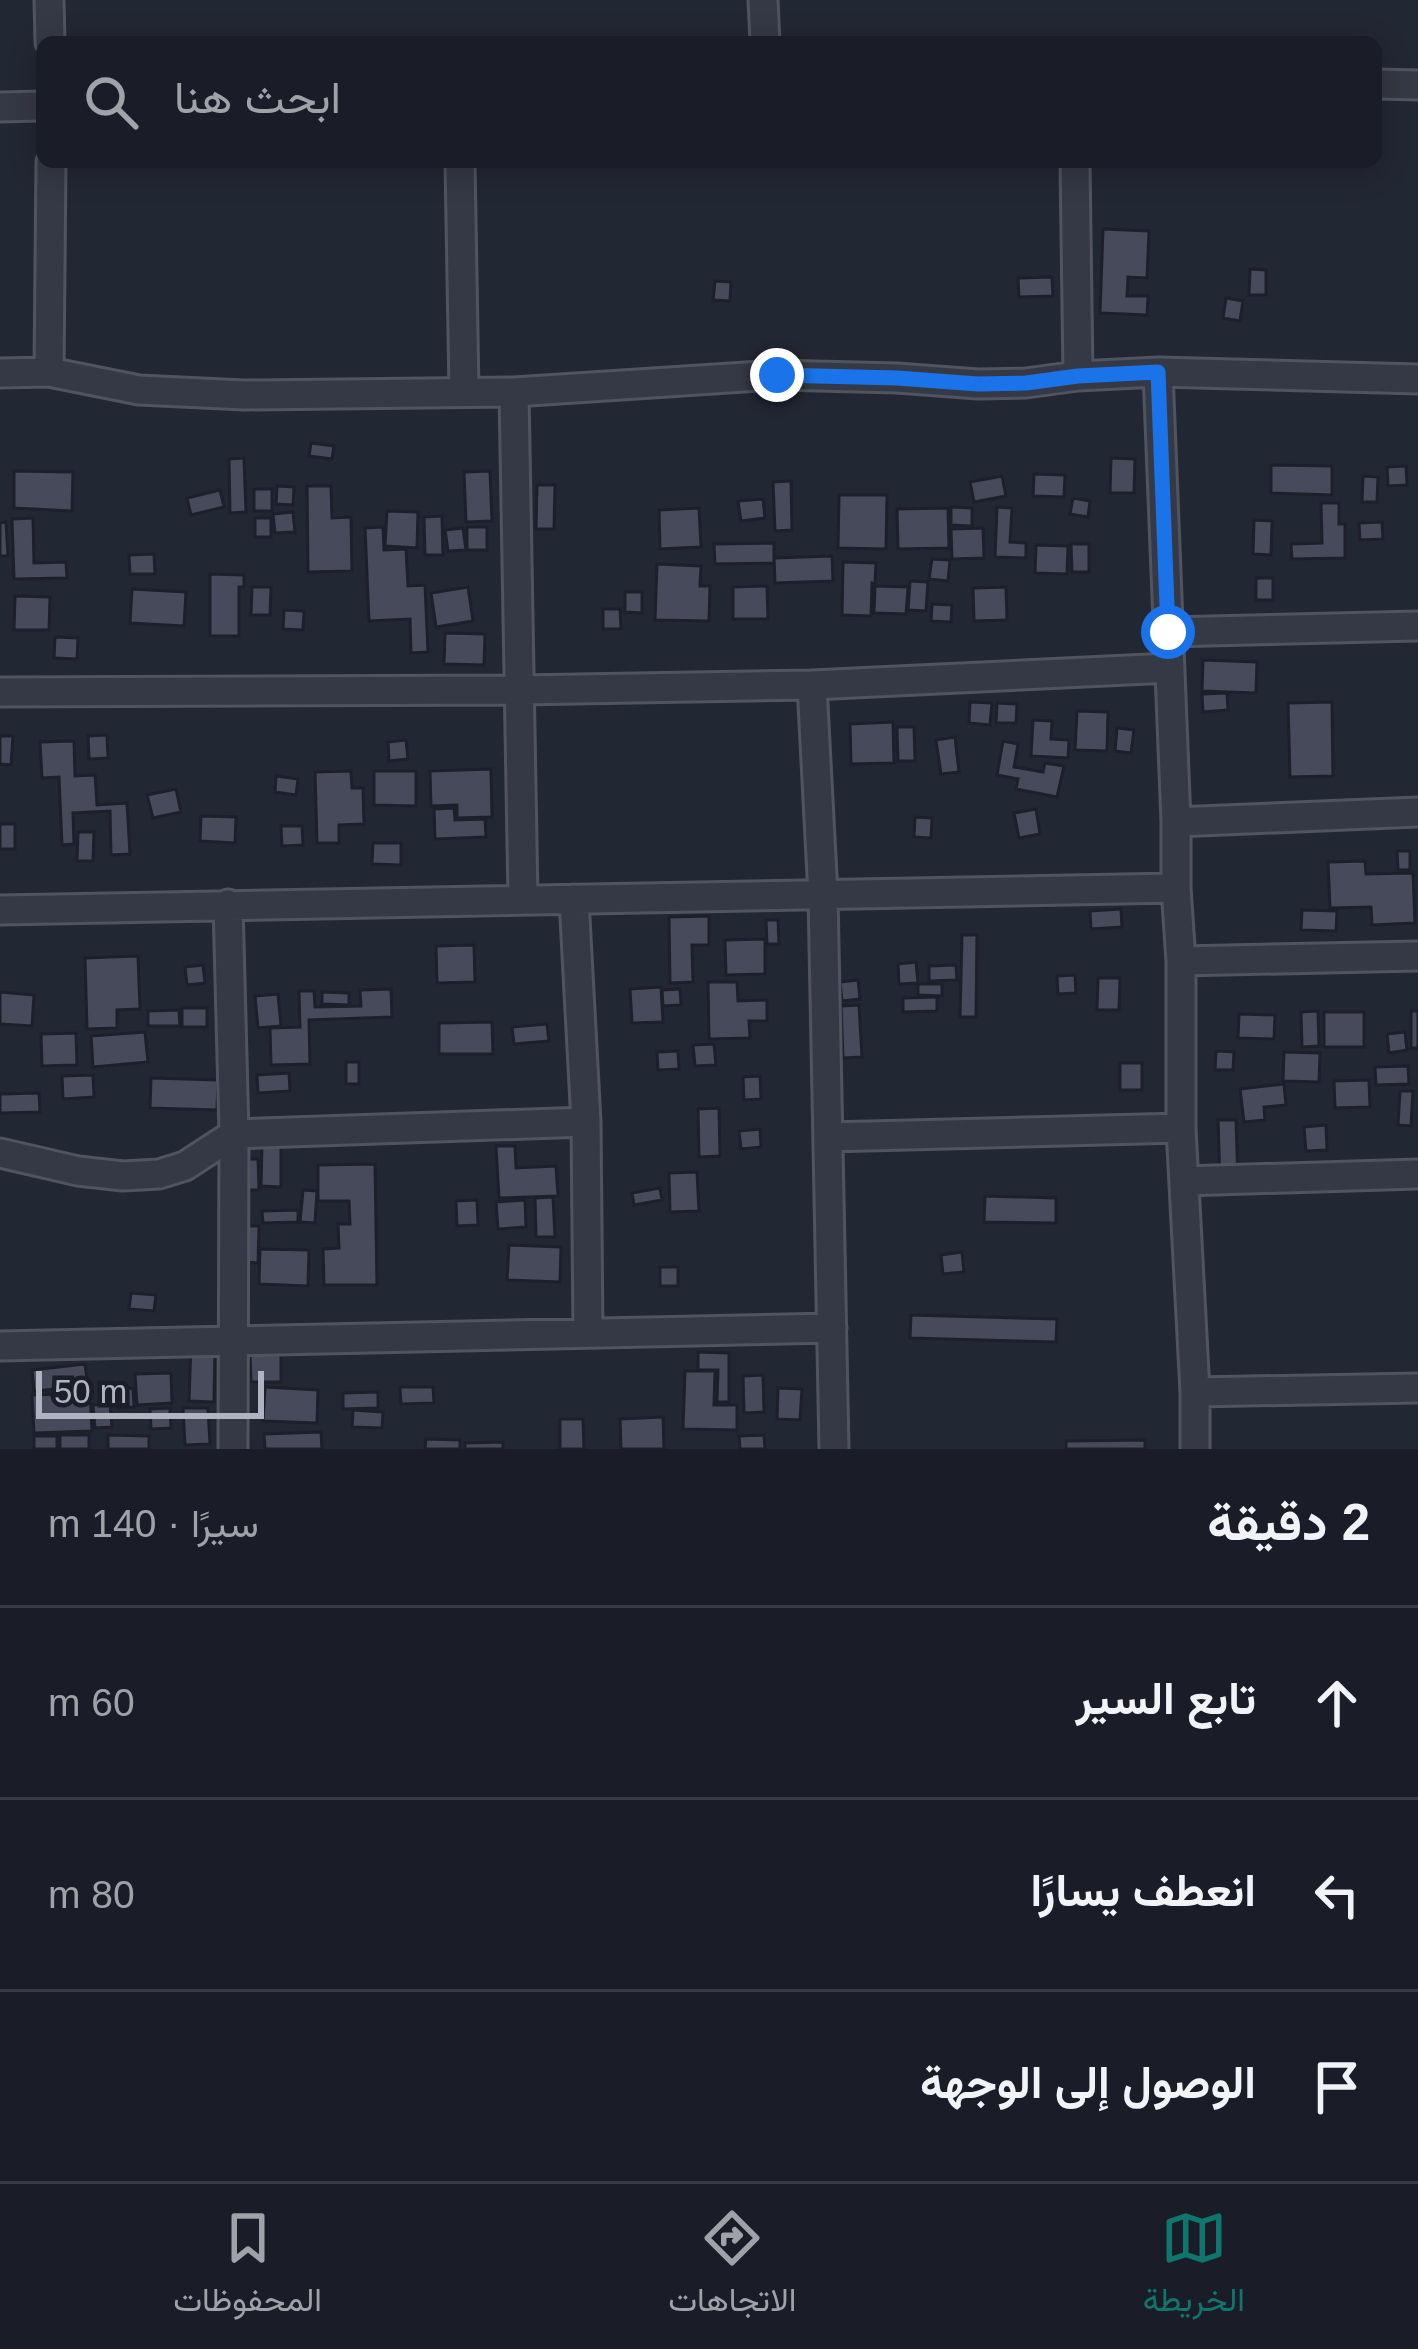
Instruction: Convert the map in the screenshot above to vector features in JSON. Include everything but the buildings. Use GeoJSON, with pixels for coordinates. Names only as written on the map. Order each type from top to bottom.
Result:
{"type":"FeatureCollection","features":[{"type":"Feature","properties":{"kind":"street"},"geometry":{"type":"LineString","coordinates":[[49,0],[50,36]]}},
{"type":"Feature","properties":{"kind":"street"},"geometry":{"type":"LineString","coordinates":[[764,0],[765,36]]}},
{"type":"Feature","properties":{"kind":"street"},"geometry":{"type":"LineString","coordinates":[[1382,85],[1418,85]]}},
{"type":"Feature","properties":{"kind":"street"},"geometry":{"type":"LineString","coordinates":[[0,107],[36,106]]}},
{"type":"Feature","properties":{"kind":"street"},"geometry":{"type":"LineString","coordinates":[[49,372],[50,168]]}},
{"type":"Feature","properties":{"kind":"street"},"geometry":{"type":"LineString","coordinates":[[460,168],[464,391]]}},
{"type":"Feature","properties":{"kind":"street"},"geometry":{"type":"LineString","coordinates":[[1075,168],[1078,376]]}},
{"type":"Feature","properties":{"kind":"street"},"geometry":{"type":"LineString","coordinates":[[0,373],[49,372],[139,390],[244,395],[514,392],[777,375],[978,384],[1158,372],[1418,379]]}},
{"type":"Feature","properties":{"kind":"street"},"geometry":{"type":"LineString","coordinates":[[1158,372],[1181,961],[1181,1128],[1196,1449]]}},
{"type":"Feature","properties":{"kind":"street"},"geometry":{"type":"LineString","coordinates":[[514,392],[523,899]]}},
{"type":"Feature","properties":{"kind":"street"},"geometry":{"type":"LineString","coordinates":[[1168,632],[1418,626]]}},
{"type":"Feature","properties":{"kind":"street"},"geometry":{"type":"LineString","coordinates":[[0,692],[812,685],[1170,668]]}},
{"type":"Feature","properties":{"kind":"street"},"geometry":{"type":"LineString","coordinates":[[812,685],[823,895],[834,1449]]}},
{"type":"Feature","properties":{"kind":"street"},"geometry":{"type":"LineString","coordinates":[[1176,822],[1418,812]]}},
{"type":"Feature","properties":{"kind":"street"},"geometry":{"type":"LineString","coordinates":[[0,910],[1176,888]]}},
{"type":"Feature","properties":{"kind":"street"},"geometry":{"type":"LineString","coordinates":[[574,899],[586,1122],[588,1334]]}},
{"type":"Feature","properties":{"kind":"street"},"geometry":{"type":"LineString","coordinates":[[228,904],[235,1134],[233,1449]]}},
{"type":"Feature","properties":{"kind":"street"},"geometry":{"type":"LineString","coordinates":[[1181,961],[1418,956]]}},
{"type":"Feature","properties":{"kind":"street"},"geometry":{"type":"LineString","coordinates":[[0,1153],[123,1176],[159,1174],[185,1166],[235,1134],[586,1122]]}},
{"type":"Feature","properties":{"kind":"street"},"geometry":{"type":"LineString","coordinates":[[828,1137],[1181,1128]]}},
{"type":"Feature","properties":{"kind":"street"},"geometry":{"type":"LineString","coordinates":[[1184,1180],[1418,1174]]}},
{"type":"Feature","properties":{"kind":"street"},"geometry":{"type":"LineString","coordinates":[[0,1346],[832,1328]]}},
{"type":"Feature","properties":{"kind":"street"},"geometry":{"type":"LineString","coordinates":[[1195,1392],[1418,1388]]}},
{"type":"Feature","properties":{"kind":"route"},"geometry":{"type":"LineString","coordinates":[[777,375],[978,384],[1158,372],[1168,632]]}}]}
